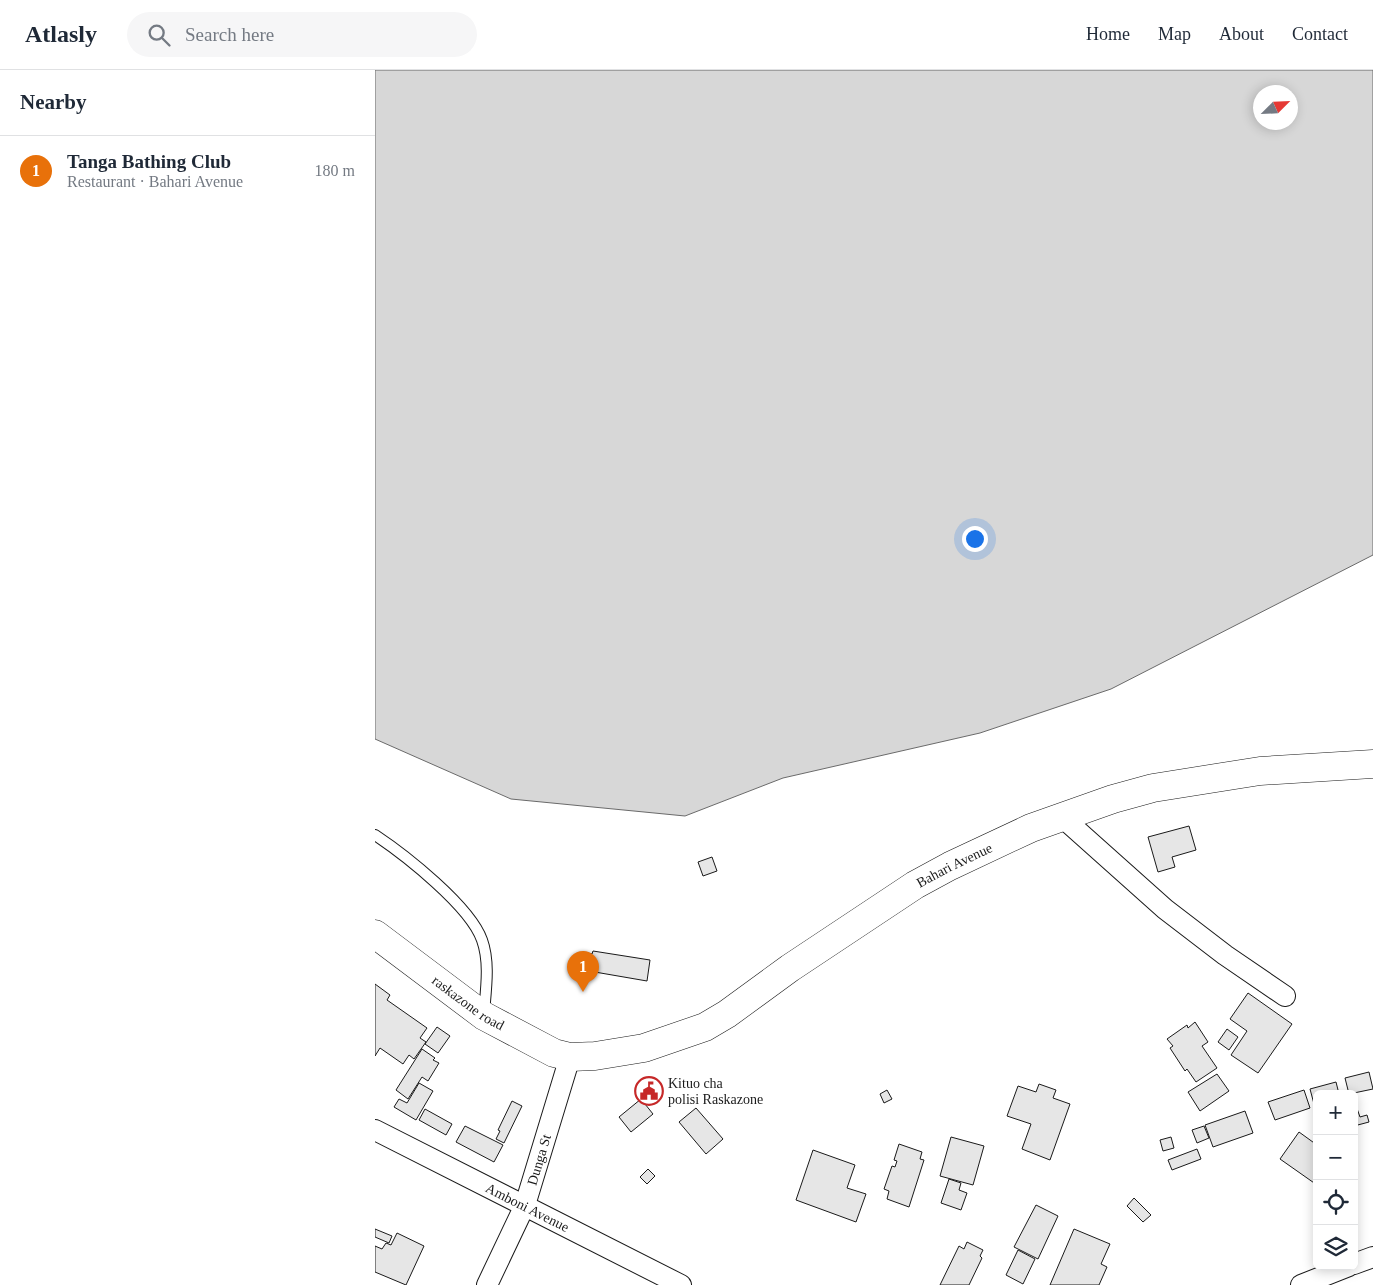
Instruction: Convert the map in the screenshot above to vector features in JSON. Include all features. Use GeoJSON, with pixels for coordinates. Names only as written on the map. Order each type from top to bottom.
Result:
{"type":"FeatureCollection","features":[{"type":"Feature","properties":{"kind":"street","name":"Bahari Avenue"},"geometry":{"type":"LineString","coordinates":[[570,1057],[595,1056],[644,1048],[705,1027],[747,1000],[789,968],[915,885],[993,845],[1062,817],[1113,799],[1163,786],[1260,771],[1373,764]]}},
{"type":"Feature","properties":{"kind":"street"},"geometry":{"type":"LineString","coordinates":[[1062,817],[1165,909],[1225,955],[1285,996]]}},
{"type":"Feature","properties":{"kind":"street","name":"raskazone road"},"geometry":{"type":"LineString","coordinates":[[375,934],[484,1016],[554,1053],[570,1057]]}},
{"type":"Feature","properties":{"kind":"street","name":"Dunga St"},"geometry":{"type":"LineString","coordinates":[[487,1285],[525,1205],[570,1057]]}},
{"type":"Feature","properties":{"kind":"street","name":"Amboni Avenue"},"geometry":{"type":"LineString","coordinates":[[375,1130],[681,1285]]}},
{"type":"Feature","properties":{"kind":"street"},"geometry":{"type":"LineString","coordinates":[[1358,1263],[1373,1257]]}},
{"type":"Feature","properties":{"kind":"street"},"geometry":{"type":"LineString","coordinates":[[1301,1285],[1339,1270]]}},
{"type":"Feature","properties":{"kind":"lane"},"geometry":{"type":"LineString","coordinates":[[375,835],[392,846],[439,886],[460,906],[477,930],[482,940],[487,972],[484,1016]]}},
{"type":"Feature","properties":{"kind":"shaded area"},"geometry":{"type":"Polygon","coordinates":[[[375,70],[1373,70],[1373,555],[1111,689],[980,733],[783,778],[685,816],[511,799],[375,739],[375,70]]]}},
{"type":"Feature","properties":{"kind":"building"},"geometry":{"type":"Polygon","coordinates":[[[1189,826],[1196,850],[1172,857],[1175,867],[1158,872],[1148,837],[1189,826]]]}},
{"type":"Feature","properties":{"kind":"building"},"geometry":{"type":"Polygon","coordinates":[[[712,857],[717,871],[703,876],[698,862],[712,857]]]}},
{"type":"Feature","properties":{"kind":"building"},"geometry":{"type":"Polygon","coordinates":[[[593,951],[650,960],[647,981],[589,971],[591,964],[582,962],[583,952],[592,954],[593,951]]]}},
{"type":"Feature","properties":{"kind":"building"},"geometry":{"type":"Polygon","coordinates":[[[375,984],[390,995],[387,1000],[427,1028],[420,1038],[426,1042],[414,1059],[409,1055],[403,1064],[380,1048],[375,1056],[375,984]]]}},
{"type":"Feature","properties":{"kind":"building"},"geometry":{"type":"Polygon","coordinates":[[[1248,993],[1292,1024],[1258,1073],[1231,1055],[1247,1031],[1230,1019],[1248,993]]]}},
{"type":"Feature","properties":{"kind":"building"},"geometry":{"type":"Polygon","coordinates":[[[1195,1022],[1208,1042],[1202,1046],[1217,1068],[1196,1082],[1187,1069],[1185,1071],[1170,1048],[1173,1046],[1167,1039],[1187,1025],[1188,1028],[1195,1022]]]}},
{"type":"Feature","properties":{"kind":"building"},"geometry":{"type":"Polygon","coordinates":[[[437,1027],[450,1036],[438,1053],[425,1044],[437,1027]]]}},
{"type":"Feature","properties":{"kind":"building"},"geometry":{"type":"Polygon","coordinates":[[[1227,1029],[1238,1037],[1229,1050],[1218,1042],[1227,1029]]]}},
{"type":"Feature","properties":{"kind":"building"},"geometry":{"type":"Polygon","coordinates":[[[422,1049],[439,1063],[428,1081],[422,1077],[408,1099],[396,1090],[422,1049]]]}},
{"type":"Feature","properties":{"kind":"building"},"geometry":{"type":"Polygon","coordinates":[[[1369,1072],[1373,1089],[1358,1092],[1358,1090],[1348,1090],[1345,1078],[1369,1072]]]}},
{"type":"Feature","properties":{"kind":"building"},"geometry":{"type":"Polygon","coordinates":[[[1217,1074],[1229,1091],[1200,1111],[1188,1092],[1217,1074]]]}},
{"type":"Feature","properties":{"kind":"building"},"geometry":{"type":"Polygon","coordinates":[[[1336,1082],[1338,1090],[1313,1090],[1313,1100],[1310,1089],[1336,1082]]]}},
{"type":"Feature","properties":{"kind":"building"},"geometry":{"type":"Polygon","coordinates":[[[419,1083],[433,1091],[416,1120],[394,1107],[399,1099],[407,1103],[419,1083]]]}},
{"type":"Feature","properties":{"kind":"building"},"geometry":{"type":"Polygon","coordinates":[[[1039,1084],[1056,1090],[1053,1098],[1070,1104],[1050,1160],[1022,1149],[1031,1124],[1007,1116],[1018,1086],[1036,1092],[1039,1084]]]}},
{"type":"Feature","properties":{"kind":"building"},"geometry":{"type":"Polygon","coordinates":[[[887,1090],[892,1099],[884,1103],[880,1094],[887,1090]]]}},
{"type":"Feature","properties":{"kind":"building"},"geometry":{"type":"Polygon","coordinates":[[[1304,1090],[1310,1108],[1275,1120],[1268,1102],[1304,1090]]]}},
{"type":"Feature","properties":{"kind":"building"},"geometry":{"type":"Polygon","coordinates":[[[641,1099],[653,1114],[631,1132],[619,1117],[641,1099]]]}},
{"type":"Feature","properties":{"kind":"building"},"geometry":{"type":"Polygon","coordinates":[[[512,1101],[522,1106],[504,1143],[496,1139],[500,1131],[498,1130],[512,1101]]]}},
{"type":"Feature","properties":{"kind":"building"},"geometry":{"type":"Polygon","coordinates":[[[696,1108],[723,1139],[706,1154],[679,1122],[696,1108]]]}},
{"type":"Feature","properties":{"kind":"building"},"geometry":{"type":"Polygon","coordinates":[[[425,1109],[452,1124],[446,1135],[419,1120],[425,1109]]]}},
{"type":"Feature","properties":{"kind":"building"},"geometry":{"type":"Polygon","coordinates":[[[1245,1111],[1253,1133],[1213,1147],[1205,1125],[1245,1111]]]}},
{"type":"Feature","properties":{"kind":"building"},"geometry":{"type":"Polygon","coordinates":[[[1358,1111],[1360,1117],[1367,1115],[1369,1122],[1358,1125],[1358,1111]]]}},
{"type":"Feature","properties":{"kind":"building"},"geometry":{"type":"Polygon","coordinates":[[[465,1126],[503,1145],[494,1162],[456,1142],[465,1126]]]}},
{"type":"Feature","properties":{"kind":"building"},"geometry":{"type":"Polygon","coordinates":[[[1204,1126],[1209,1138],[1197,1143],[1192,1130],[1204,1126]]]}},
{"type":"Feature","properties":{"kind":"building"},"geometry":{"type":"Polygon","coordinates":[[[1299,1132],[1313,1142],[1313,1182],[1280,1159],[1299,1132]]]}},
{"type":"Feature","properties":{"kind":"building"},"geometry":{"type":"Polygon","coordinates":[[[951,1137],[984,1146],[973,1185],[940,1176],[951,1137]]]}},
{"type":"Feature","properties":{"kind":"building"},"geometry":{"type":"Polygon","coordinates":[[[1171,1137],[1174,1148],[1163,1151],[1160,1140],[1171,1137]]]}},
{"type":"Feature","properties":{"kind":"building"},"geometry":{"type":"Polygon","coordinates":[[[899,1144],[922,1152],[920,1159],[924,1160],[909,1207],[887,1199],[889,1191],[884,1189],[892,1166],[895,1167],[897,1161],[894,1160],[899,1144]]]}},
{"type":"Feature","properties":{"kind":"building"},"geometry":{"type":"Polygon","coordinates":[[[1197,1149],[1201,1159],[1172,1170],[1168,1160],[1197,1149]]]}},
{"type":"Feature","properties":{"kind":"building"},"geometry":{"type":"Polygon","coordinates":[[[813,1150],[855,1165],[847,1188],[866,1194],[856,1222],[796,1200],[813,1150]]]}},
{"type":"Feature","properties":{"kind":"building"},"geometry":{"type":"Polygon","coordinates":[[[648,1169],[655,1176],[647,1184],[640,1177],[648,1169]]]}},
{"type":"Feature","properties":{"kind":"building"},"geometry":{"type":"Polygon","coordinates":[[[949,1179],[961,1183],[959,1190],[967,1193],[961,1210],[941,1203],[949,1179]]]}},
{"type":"Feature","properties":{"kind":"building"},"geometry":{"type":"Polygon","coordinates":[[[1134,1198],[1151,1215],[1143,1222],[1127,1206],[1134,1198]]]}},
{"type":"Feature","properties":{"kind":"building"},"geometry":{"type":"Polygon","coordinates":[[[1036,1205],[1058,1216],[1038,1259],[1014,1247],[1036,1205]]]}},
{"type":"Feature","properties":{"kind":"building"},"geometry":{"type":"Polygon","coordinates":[[[375,1229],[392,1236],[389,1243],[375,1237],[375,1229]]]}},
{"type":"Feature","properties":{"kind":"building"},"geometry":{"type":"Polygon","coordinates":[[[1074,1229],[1110,1244],[1101,1264],[1107,1267],[1099,1285],[1050,1285],[1074,1229]]]}},
{"type":"Feature","properties":{"kind":"building"},"geometry":{"type":"Polygon","coordinates":[[[397,1233],[424,1246],[406,1285],[375,1272],[375,1246],[382,1249],[386,1243],[391,1245],[397,1233]]]}},
{"type":"Feature","properties":{"kind":"building"},"geometry":{"type":"Polygon","coordinates":[[[967,1242],[983,1250],[980,1256],[982,1258],[969,1285],[940,1285],[959,1246],[964,1249],[967,1242]]]}},
{"type":"Feature","properties":{"kind":"building"},"geometry":{"type":"Polygon","coordinates":[[[1018,1250],[1035,1259],[1023,1284],[1006,1275],[1018,1250]]]}},
{"type":"Feature","properties":{"kind":"place","name":"Tanga Bathing Club"},"geometry":{"type":"Point","coordinates":[583,992]}},
{"type":"Feature","properties":{"kind":"place","name":"Kituo cha polisi Raskazone"},"geometry":{"type":"Point","coordinates":[649,1091]}}]}
